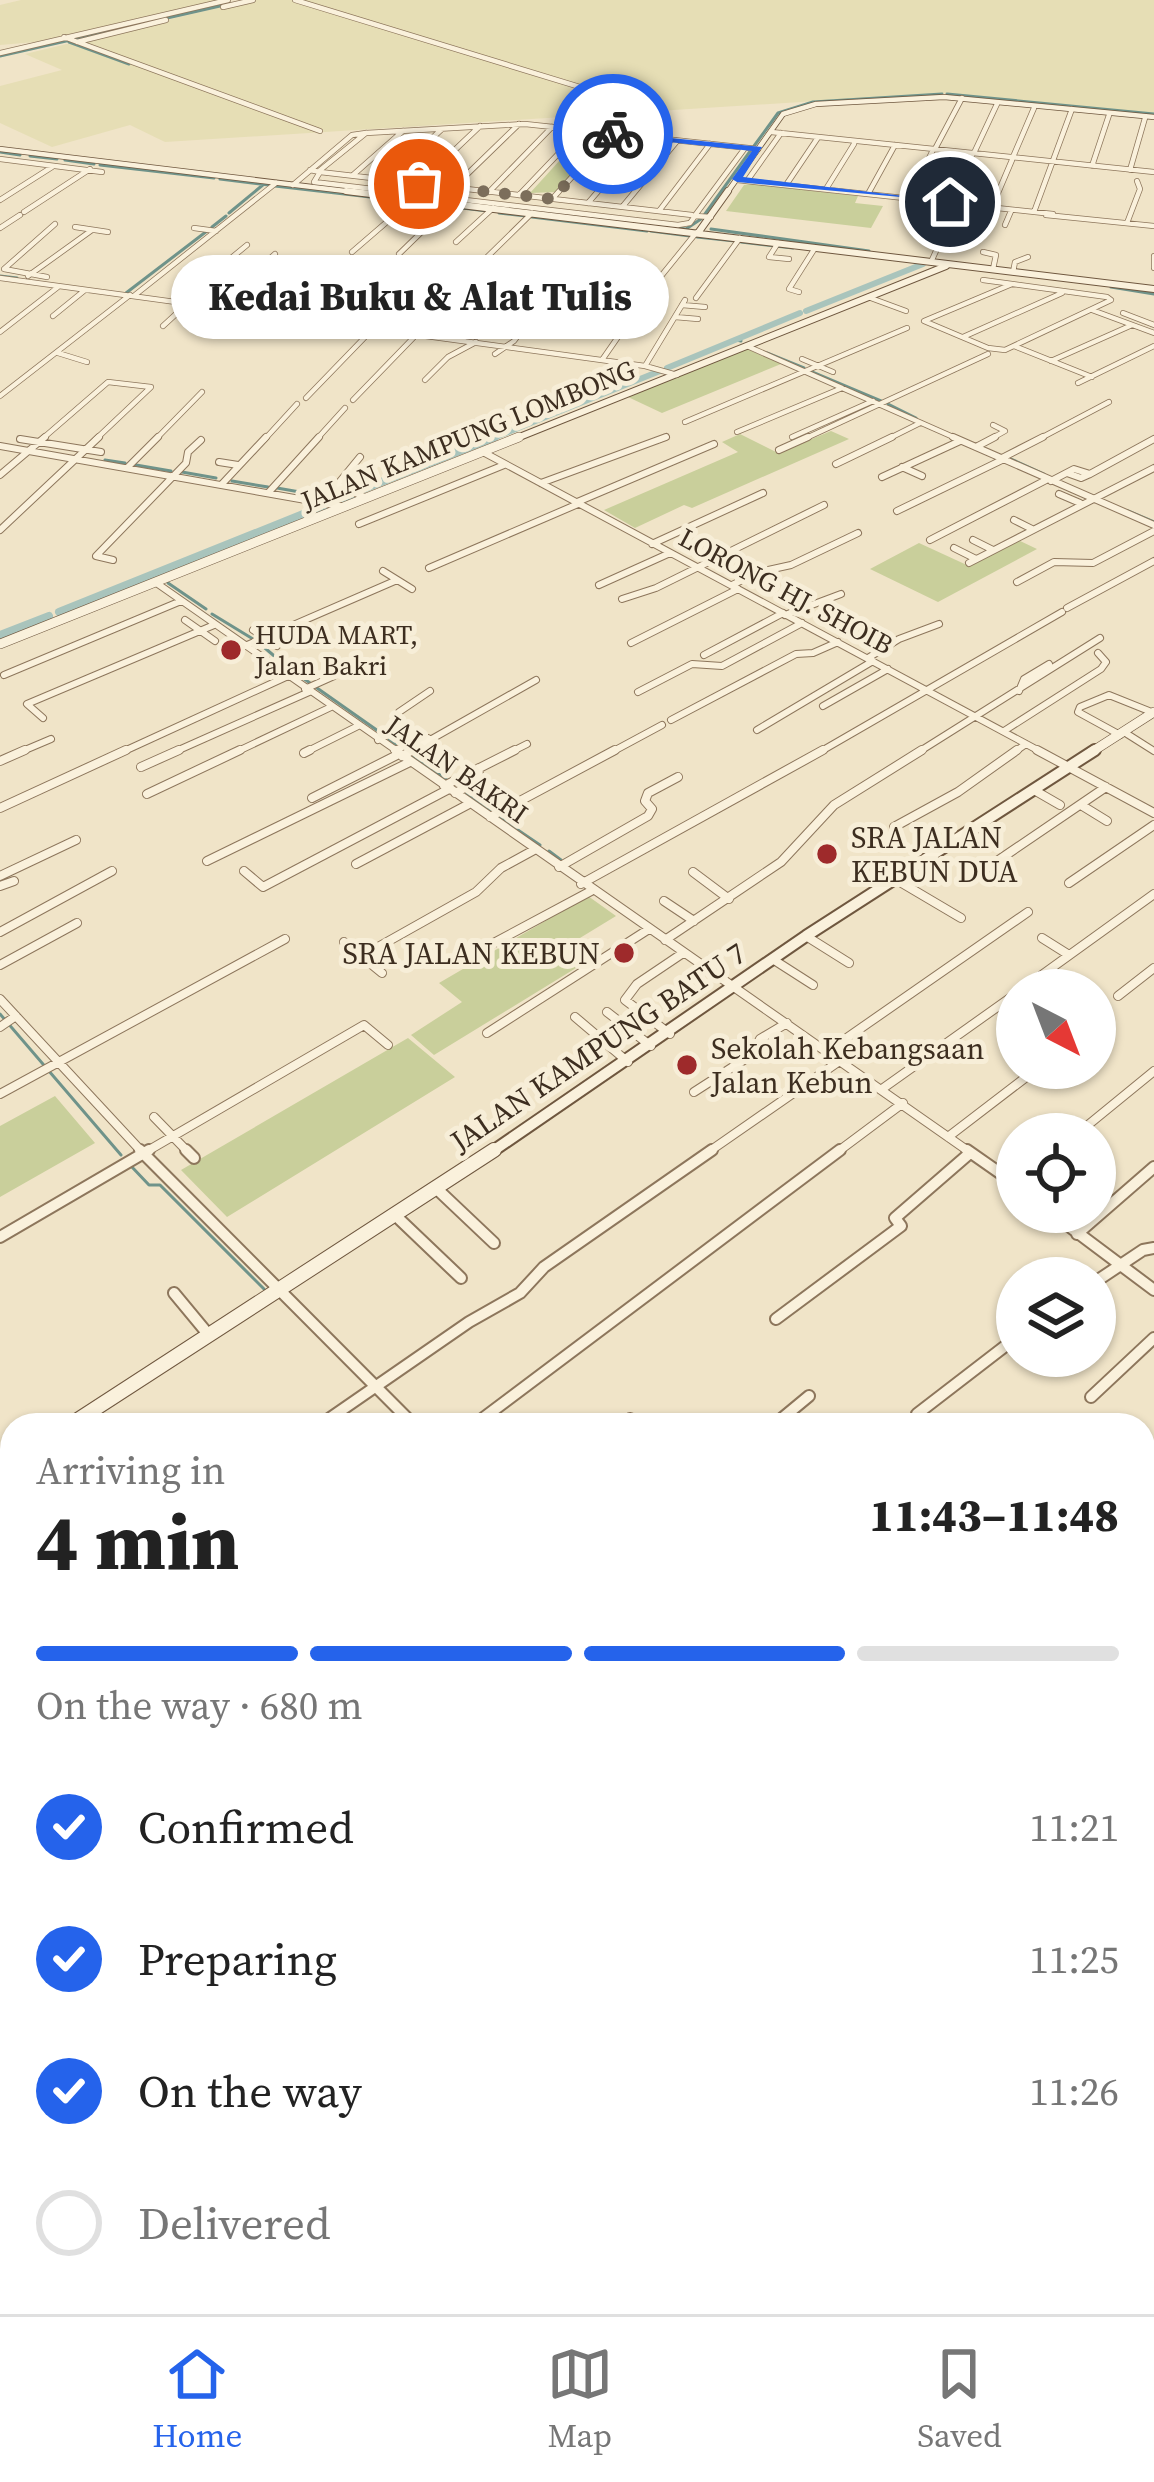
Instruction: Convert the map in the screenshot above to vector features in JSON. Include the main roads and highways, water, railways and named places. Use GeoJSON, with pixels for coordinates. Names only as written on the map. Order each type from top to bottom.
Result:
{"type":"FeatureCollection","features":[{"type":"Feature","properties":{"kind":"waterway"},"geometry":{"type":"LineString","coordinates":[[0,56],[220,6]]}},
{"type":"Feature","properties":{"kind":"waterway"},"geometry":{"type":"LineString","coordinates":[[69,42],[129,64]]}},
{"type":"Feature","properties":{"kind":"waterway"},"geometry":{"type":"LineString","coordinates":[[754,146],[778,113],[813,102],[942,94]]}},
{"type":"Feature","properties":{"kind":"waterway"},"geometry":{"type":"LineString","coordinates":[[947,94],[1154,114]]}},
{"type":"Feature","properties":{"kind":"waterway"},"geometry":{"type":"LineString","coordinates":[[705,214],[751,150]]}},
{"type":"Feature","properties":{"kind":"waterway"},"geometry":{"type":"LineString","coordinates":[[0,152],[20,155]]}},
{"type":"Feature","properties":{"kind":"waterway"},"geometry":{"type":"LineString","coordinates":[[30,156],[57,159]]}},
{"type":"Feature","properties":{"kind":"waterway"},"geometry":{"type":"LineString","coordinates":[[65,160],[94,164]]}},
{"type":"Feature","properties":{"kind":"waterway"},"geometry":{"type":"LineString","coordinates":[[100,165],[214,178]]}},
{"type":"Feature","properties":{"kind":"waterway"},"geometry":{"type":"LineString","coordinates":[[220,179],[264,184]]}},
{"type":"Feature","properties":{"kind":"waterway"},"geometry":{"type":"LineString","coordinates":[[229,213],[264,184]]}},
{"type":"Feature","properties":{"kind":"waterway"},"geometry":{"type":"LineString","coordinates":[[264,184],[269,185]]}},
{"type":"Feature","properties":{"kind":"waterway"},"geometry":{"type":"LineString","coordinates":[[275,186],[405,201]]}},
{"type":"Feature","properties":{"kind":"waterway"},"geometry":{"type":"LineString","coordinates":[[413,202],[487,211]]}},
{"type":"Feature","properties":{"kind":"waterway"},"geometry":{"type":"LineString","coordinates":[[499,213],[526,216]]}},
{"type":"Feature","properties":{"kind":"waterway"},"geometry":{"type":"LineString","coordinates":[[212,227],[226,216]]}},
{"type":"Feature","properties":{"kind":"waterway"},"geometry":{"type":"LineString","coordinates":[[532,217],[647,231]]}},
{"type":"Feature","properties":{"kind":"waterway"},"geometry":{"type":"LineString","coordinates":[[645,224],[686,229],[701,219]]}},
{"type":"Feature","properties":{"kind":"waterway"},"geometry":{"type":"LineString","coordinates":[[711,229],[869,251]]}},
{"type":"Feature","properties":{"kind":"waterway"},"geometry":{"type":"LineString","coordinates":[[126,293],[207,231]]}},
{"type":"Feature","properties":{"kind":"waterway"},"geometry":{"type":"LineString","coordinates":[[651,231],[690,236]]}},
{"type":"Feature","properties":{"kind":"waterway"},"geometry":{"type":"LineString","coordinates":[[697,237],[735,241]]}},
{"type":"Feature","properties":{"kind":"waterway"},"geometry":{"type":"LineString","coordinates":[[741,242],[793,248]]}},
{"type":"Feature","properties":{"kind":"waterway"},"geometry":{"type":"LineString","coordinates":[[806,311],[923,264]]}},
{"type":"Feature","properties":{"kind":"waterway"},"geometry":{"type":"LineString","coordinates":[[0,276],[17,278]]}},
{"type":"Feature","properties":{"kind":"waterway"},"geometry":{"type":"LineString","coordinates":[[1111,287],[1154,294]]}},
{"type":"Feature","properties":{"kind":"waterway"},"geometry":{"type":"LineString","coordinates":[[667,368],[800,313]]}},
{"type":"Feature","properties":{"kind":"waterway"},"geometry":{"type":"LineString","coordinates":[[736,340],[741,341]]}},
{"type":"Feature","properties":{"kind":"waterway"},"geometry":{"type":"LineString","coordinates":[[767,353],[804,368]]}},
{"type":"Feature","properties":{"kind":"waterway"},"geometry":{"type":"LineString","coordinates":[[488,440],[660,371]]}},
{"type":"Feature","properties":{"kind":"waterway"},"geometry":{"type":"LineString","coordinates":[[812,372],[881,401]]}},
{"type":"Feature","properties":{"kind":"waterway"},"geometry":{"type":"LineString","coordinates":[[888,404],[916,418]]}},
{"type":"Feature","properties":{"kind":"waterway"},"geometry":{"type":"LineString","coordinates":[[361,490],[495,437]]}},
{"type":"Feature","properties":{"kind":"waterway"},"geometry":{"type":"LineString","coordinates":[[1011,459],[1044,474]]}},
{"type":"Feature","properties":{"kind":"waterway"},"geometry":{"type":"LineString","coordinates":[[105,460],[125,463]]}},
{"type":"Feature","properties":{"kind":"waterway"},"geometry":{"type":"LineString","coordinates":[[136,465],[171,471]]}},
{"type":"Feature","properties":{"kind":"waterway"},"geometry":{"type":"LineString","coordinates":[[182,472],[216,478]]}},
{"type":"Feature","properties":{"kind":"waterway"},"geometry":{"type":"LineString","coordinates":[[232,481],[268,487]]}},
{"type":"Feature","properties":{"kind":"waterway"},"geometry":{"type":"LineString","coordinates":[[277,488],[340,499]]}},
{"type":"Feature","properties":{"kind":"waterway"},"geometry":{"type":"LineString","coordinates":[[338,500],[353,494]]}},
{"type":"Feature","properties":{"kind":"waterway"},"geometry":{"type":"LineString","coordinates":[[59,612],[328,504]]}},
{"type":"Feature","properties":{"kind":"waterway"},"geometry":{"type":"LineString","coordinates":[[1128,511],[1154,522]]}},
{"type":"Feature","properties":{"kind":"waterway"},"geometry":{"type":"LineString","coordinates":[[168,583],[206,609]]}},
{"type":"Feature","properties":{"kind":"waterway"},"geometry":{"type":"LineString","coordinates":[[212,614],[253,639]]}},
{"type":"Feature","properties":{"kind":"waterway"},"geometry":{"type":"LineString","coordinates":[[0,635],[49,616]]}},
{"type":"Feature","properties":{"kind":"waterway"},"geometry":{"type":"LineString","coordinates":[[259,643],[286,666]]}},
{"type":"Feature","properties":{"kind":"waterway"},"geometry":{"type":"LineString","coordinates":[[293,671],[310,683]]}},
{"type":"Feature","properties":{"kind":"waterway"},"geometry":{"type":"LineString","coordinates":[[317,688],[381,733]]}},
{"type":"Feature","properties":{"kind":"waterway"},"geometry":{"type":"LineString","coordinates":[[389,739],[396,744]]}},
{"type":"Feature","properties":{"kind":"waterway"},"geometry":{"type":"LineString","coordinates":[[413,756],[447,780]]}},
{"type":"Feature","properties":{"kind":"waterway"},"geometry":{"type":"LineString","coordinates":[[465,793],[492,812]]}},
{"type":"Feature","properties":{"kind":"waterway"},"geometry":{"type":"LineString","coordinates":[[500,818],[540,845]]}},
{"type":"Feature","properties":{"kind":"waterway"},"geometry":{"type":"LineString","coordinates":[[549,851],[561,860]]}},
{"type":"Feature","properties":{"kind":"waterway"},"geometry":{"type":"LineString","coordinates":[[0,1014],[121,1155]]}},
{"type":"Feature","properties":{"kind":"waterway"},"geometry":{"type":"LineString","coordinates":[[131,1166],[149,1185],[160,1185],[264,1289]]}},
{"type":"Feature","properties":{"kind":"place","name":"Kedai Buku & Alat Tulis"},"geometry":{"type":"Point","coordinates":[419,184]}},
{"type":"Feature","properties":{"kind":"place","name":"HUDA MART, Jalan Bakri"},"geometry":{"type":"Point","coordinates":[231,650]}},
{"type":"Feature","properties":{"kind":"place","name":"SRA JALAN KEBUN DUA"},"geometry":{"type":"Point","coordinates":[827,854]}},
{"type":"Feature","properties":{"kind":"place","name":"SRA JALAN KEBUN"},"geometry":{"type":"Point","coordinates":[624,953]}},
{"type":"Feature","properties":{"kind":"place","name":"Sekolah Kebangsaan Jalan Kebun"},"geometry":{"type":"Point","coordinates":[687,1065]}}]}
